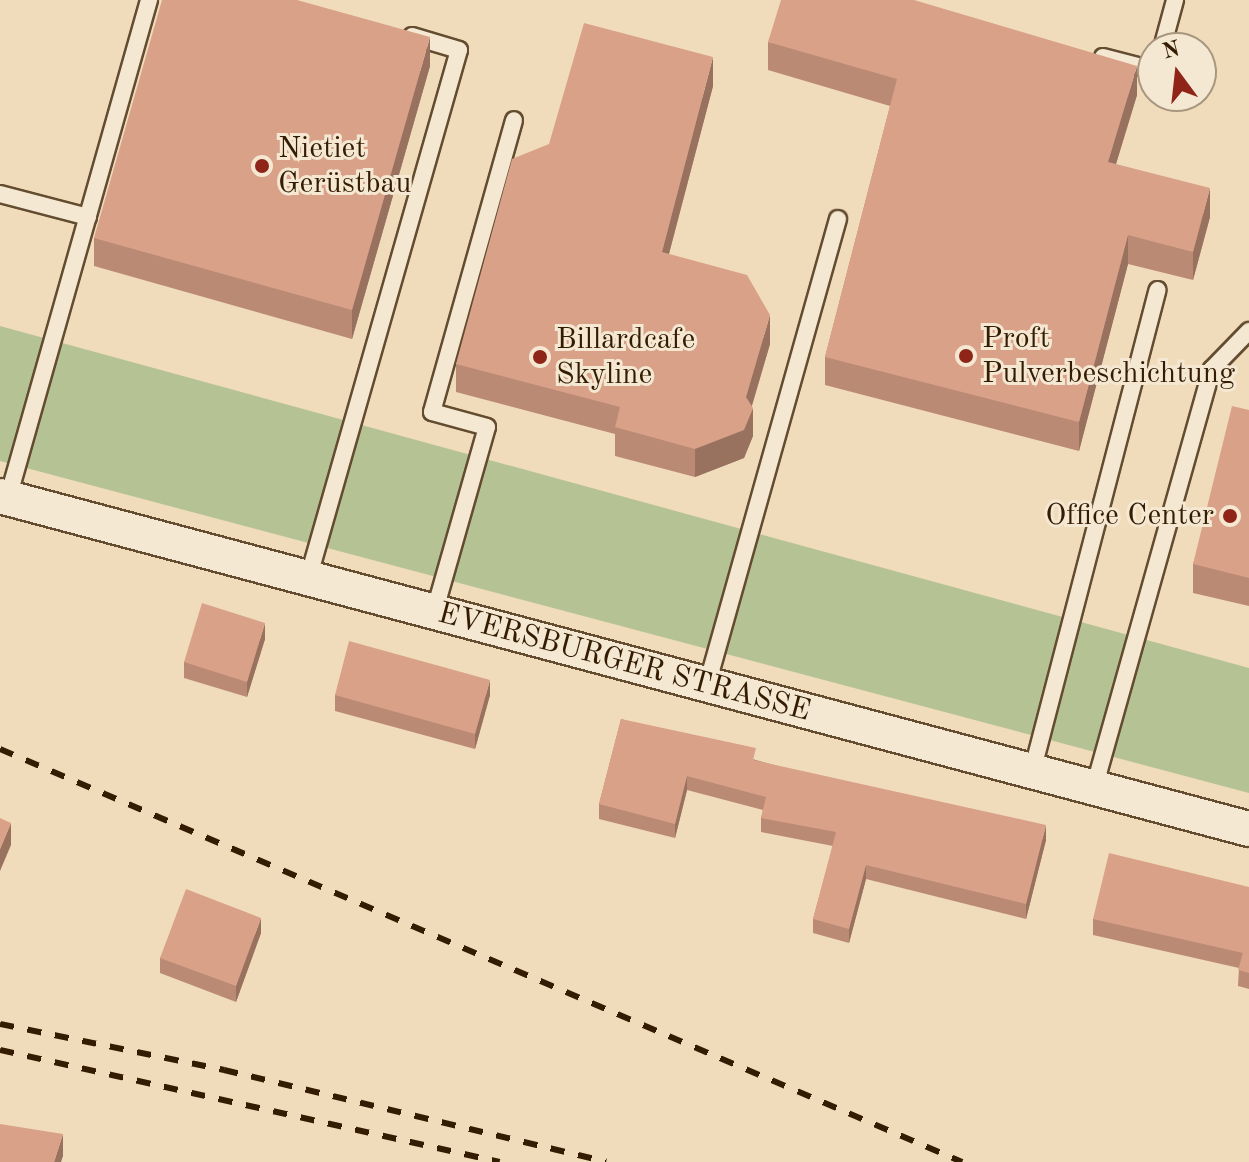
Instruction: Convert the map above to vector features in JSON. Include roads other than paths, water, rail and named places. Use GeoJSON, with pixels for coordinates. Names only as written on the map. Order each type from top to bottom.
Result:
{"type":"FeatureCollection","features":[{"type":"Feature","properties":{"kind":"street","name":"EVERSBURGER STRASSE"},"geometry":{"type":"LineString","coordinates":[[4,497],[1249,829]]}},
{"type":"Feature","properties":{"kind":"lane"},"geometry":{"type":"LineString","coordinates":[[4,497],[149,0]]}},
{"type":"Feature","properties":{"kind":"lane"},"geometry":{"type":"LineString","coordinates":[[1166,32],[1175,0]]}},
{"type":"Feature","properties":{"kind":"lane"},"geometry":{"type":"LineString","coordinates":[[308,579],[459,50],[400,33]]}},
{"type":"Feature","properties":{"kind":"lane"},"geometry":{"type":"LineString","coordinates":[[1078,49],[1137,66]]}},
{"type":"Feature","properties":{"kind":"lane"},"geometry":{"type":"LineString","coordinates":[[434,613],[487,427],[432,412],[514,120]]}},
{"type":"Feature","properties":{"kind":"lane"},"geometry":{"type":"LineString","coordinates":[[0,194],[88,217]]}},
{"type":"Feature","properties":{"kind":"lane"},"geometry":{"type":"LineString","coordinates":[[707,685],[838,219]]}},
{"type":"Feature","properties":{"kind":"lane"},"geometry":{"type":"LineString","coordinates":[[1032,772],[1158,290]]}},
{"type":"Feature","properties":{"kind":"lane"},"geometry":{"type":"LineString","coordinates":[[1094,788],[1212,369],[1249,331]]}},
{"type":"Feature","properties":{"kind":"railway"},"geometry":{"type":"LineString","coordinates":[[0,749],[962,1162]]}},
{"type":"Feature","properties":{"kind":"railway"},"geometry":{"type":"LineString","coordinates":[[0,1024],[224,1070],[606,1162]]}},
{"type":"Feature","properties":{"kind":"railway"},"geometry":{"type":"LineString","coordinates":[[0,1050],[500,1162]]}},
{"type":"Feature","properties":{"kind":"place","name":"Nietiet Gerüstbau"},"geometry":{"type":"Point","coordinates":[262,166]}},
{"type":"Feature","properties":{"kind":"place","name":"Proft Pulverbeschichtung"},"geometry":{"type":"Point","coordinates":[966,356]}},
{"type":"Feature","properties":{"kind":"place","name":"Billardcafe Skyline"},"geometry":{"type":"Point","coordinates":[540,357]}},
{"type":"Feature","properties":{"kind":"place","name":"Office Center"},"geometry":{"type":"Point","coordinates":[1230,516]}}]}
